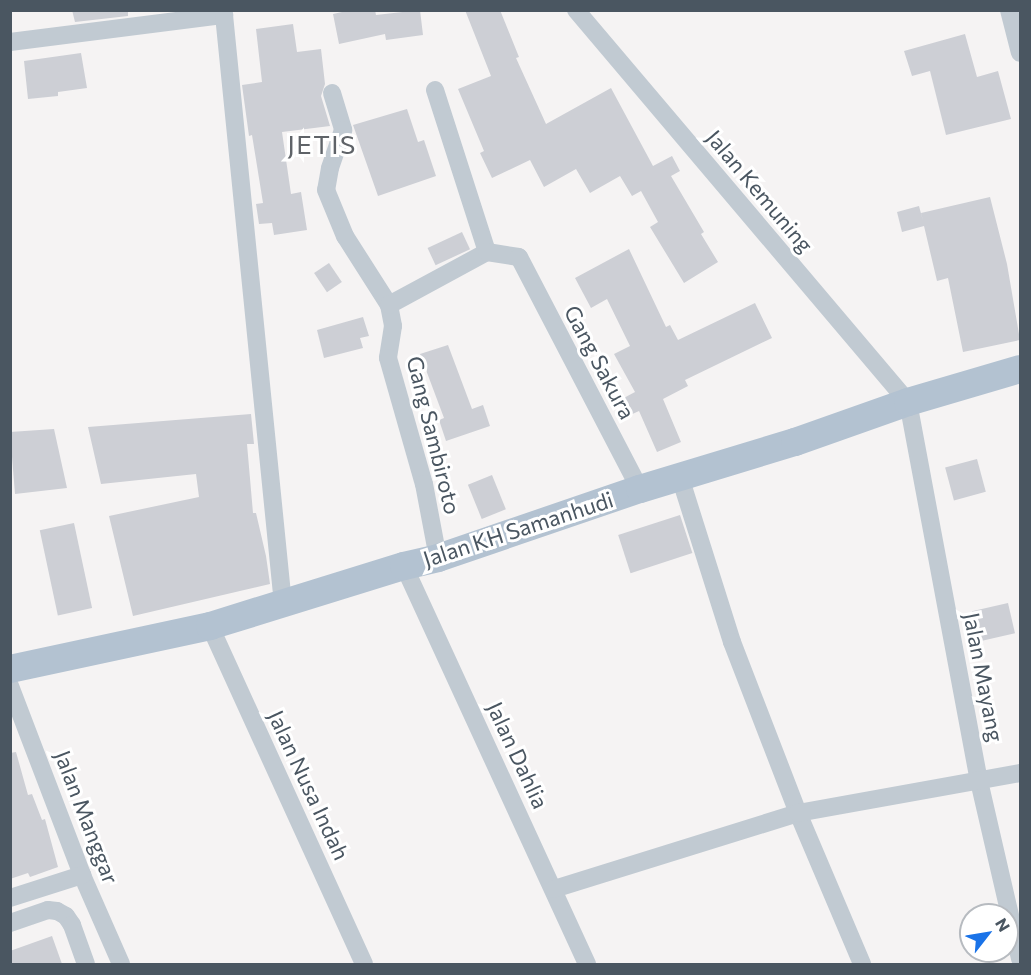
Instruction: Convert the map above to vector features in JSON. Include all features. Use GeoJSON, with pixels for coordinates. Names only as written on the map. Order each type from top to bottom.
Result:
{"type":"FeatureCollection","features":[{"type":"Feature","properties":{"kind":"main road","name":"Jalan KH Samanhudi"},"geometry":{"type":"LineString","coordinates":[[10,669],[210,626],[404,566],[438,558],[640,489],[795,442],[908,402],[1020,369]]}},
{"type":"Feature","properties":{"kind":"street","name":"Jalan Kemuning"},"geometry":{"type":"LineString","coordinates":[[576,10],[908,402]]}},
{"type":"Feature","properties":{"kind":"street"},"geometry":{"type":"LineString","coordinates":[[1009,10],[1020,53]]}},
{"type":"Feature","properties":{"kind":"street"},"geometry":{"type":"LineString","coordinates":[[10,42],[225,15],[283,604]]}},
{"type":"Feature","properties":{"kind":"street"},"geometry":{"type":"LineString","coordinates":[[389,304],[487,252],[435,90]]}},
{"type":"Feature","properties":{"kind":"street","name":"Gang Sambiroto"},"geometry":{"type":"LineString","coordinates":[[332,93],[343,130],[330,168],[326,190],[330,205],[345,236],[389,304],[393,326],[388,358],[424,484],[438,558]]}},
{"type":"Feature","properties":{"kind":"street","name":"Gang Sakura"},"geometry":{"type":"LineString","coordinates":[[487,252],[519,257],[640,489]]}},
{"type":"Feature","properties":{"kind":"street","name":"Jalan Mayang"},"geometry":{"type":"LineString","coordinates":[[908,402],[979,781],[1020,959]]}},
{"type":"Feature","properties":{"kind":"street"},"geometry":{"type":"LineString","coordinates":[[680,477],[732,642],[798,813],[862,964]]}},
{"type":"Feature","properties":{"kind":"street","name":"Jalan Dahlia"},"geometry":{"type":"LineString","coordinates":[[404,566],[588,964]]}},
{"type":"Feature","properties":{"kind":"street","name":"Jalan Nusa Indah"},"geometry":{"type":"LineString","coordinates":[[210,626],[364,964]]}},
{"type":"Feature","properties":{"kind":"street","name":"Jalan Manggar"},"geometry":{"type":"LineString","coordinates":[[10,686],[82,875],[121,964]]}},
{"type":"Feature","properties":{"kind":"street"},"geometry":{"type":"LineString","coordinates":[[554,889],[798,813],[1020,773]]}},
{"type":"Feature","properties":{"kind":"street"},"geometry":{"type":"LineString","coordinates":[[10,898],[82,875]]}},
{"type":"Feature","properties":{"kind":"street"},"geometry":{"type":"LineString","coordinates":[[10,923],[48,910],[57,911],[66,916],[72,925],[86,964]]}},
{"type":"Feature","properties":{"kind":"building"},"geometry":{"type":"Polygon","coordinates":[[[72,10],[128,10],[128,16],[75,22],[72,10]]]}},
{"type":"Feature","properties":{"kind":"building"},"geometry":{"type":"Polygon","coordinates":[[[351,10],[375,10],[376,15],[420,10],[423,35],[386,40],[385,34],[339,44],[333,14],[351,10]]]}},
{"type":"Feature","properties":{"kind":"building"},"geometry":{"type":"Polygon","coordinates":[[[465,10],[500,10],[519,57],[516,58],[546,124],[611,88],[653,166],[672,156],[680,171],[671,176],[704,232],[701,234],[718,262],[684,283],[650,227],[658,222],[641,191],[632,196],[620,176],[590,193],[576,169],[544,187],[530,160],[492,178],[480,153],[484,151],[458,89],[491,76],[465,10]]]}},
{"type":"Feature","properties":{"kind":"building"},"geometry":{"type":"Polygon","coordinates":[[[293,24],[297,52],[321,49],[325,84],[321,96],[330,126],[282,132],[291,194],[301,192],[307,230],[274,235],[272,223],[259,224],[256,204],[263,203],[252,135],[249,136],[242,85],[262,82],[256,29],[293,24]]]}},
{"type":"Feature","properties":{"kind":"building"},"geometry":{"type":"Polygon","coordinates":[[[965,34],[977,77],[998,71],[1011,119],[946,135],[930,71],[912,76],[904,51],[965,34]]]}},
{"type":"Feature","properties":{"kind":"building"},"geometry":{"type":"Polygon","coordinates":[[[81,53],[87,88],[58,92],[58,96],[28,99],[24,61],[81,53]]]}},
{"type":"Feature","properties":{"kind":"building"},"geometry":{"type":"Polygon","coordinates":[[[407,109],[418,142],[424,140],[436,176],[378,196],[353,125],[407,109]]]}},
{"type":"Feature","properties":{"kind":"building"},"geometry":{"type":"Polygon","coordinates":[[[990,197],[1007,264],[1020,340],[963,352],[948,278],[937,281],[924,226],[902,232],[897,212],[919,206],[923,221],[921,213],[990,197]]]}},
{"type":"Feature","properties":{"kind":"building"},"geometry":{"type":"Polygon","coordinates":[[[462,232],[470,249],[436,265],[428,248],[462,232]]]}},
{"type":"Feature","properties":{"kind":"building"},"geometry":{"type":"Polygon","coordinates":[[[629,249],[666,327],[670,325],[678,340],[755,303],[772,338],[685,380],[688,386],[663,399],[681,442],[657,452],[639,411],[628,416],[620,400],[635,392],[614,354],[630,346],[607,299],[591,308],[575,278],[629,249]]]}},
{"type":"Feature","properties":{"kind":"building"},"geometry":{"type":"Polygon","coordinates":[[[329,263],[342,282],[327,292],[314,273],[329,263]]]}},
{"type":"Feature","properties":{"kind":"building"},"geometry":{"type":"Polygon","coordinates":[[[363,317],[369,336],[360,338],[363,348],[324,358],[317,330],[363,317]]]}},
{"type":"Feature","properties":{"kind":"building"},"geometry":{"type":"Polygon","coordinates":[[[448,345],[472,409],[483,405],[490,426],[446,441],[439,420],[444,418],[420,354],[448,345]]]}},
{"type":"Feature","properties":{"kind":"building"},"geometry":{"type":"Polygon","coordinates":[[[251,414],[254,444],[247,444],[253,513],[256,513],[270,584],[133,616],[109,516],[199,497],[196,474],[101,484],[88,427],[251,414]]]}},
{"type":"Feature","properties":{"kind":"building"},"geometry":{"type":"Polygon","coordinates":[[[54,429],[67,488],[15,494],[10,432],[54,429]]]}},
{"type":"Feature","properties":{"kind":"building"},"geometry":{"type":"Polygon","coordinates":[[[977,459],[986,492],[954,500],[945,468],[977,459]]]}},
{"type":"Feature","properties":{"kind":"building"},"geometry":{"type":"Polygon","coordinates":[[[492,475],[506,509],[482,519],[468,485],[492,475]]]}},
{"type":"Feature","properties":{"kind":"building"},"geometry":{"type":"Polygon","coordinates":[[[680,515],[692,553],[631,573],[618,535],[680,515]]]}},
{"type":"Feature","properties":{"kind":"building"},"geometry":{"type":"Polygon","coordinates":[[[74,523],[92,608],[58,615],[40,530],[74,523]]]}},
{"type":"Feature","properties":{"kind":"building"},"geometry":{"type":"Polygon","coordinates":[[[1008,603],[1015,633],[979,642],[972,611],[1008,603]]]}},
{"type":"Feature","properties":{"kind":"building"},"geometry":{"type":"Polygon","coordinates":[[[16,752],[28,795],[32,794],[42,820],[45,819],[58,867],[30,877],[28,873],[10,879],[10,753],[16,752]]]}},
{"type":"Feature","properties":{"kind":"building"},"geometry":{"type":"Polygon","coordinates":[[[52,936],[62,964],[10,964],[10,951],[52,936]]]}},
{"type":"Feature","properties":{"kind":"district","name":"JETIS"},"geometry":{"type":"Point","coordinates":[322,144]}}]}
